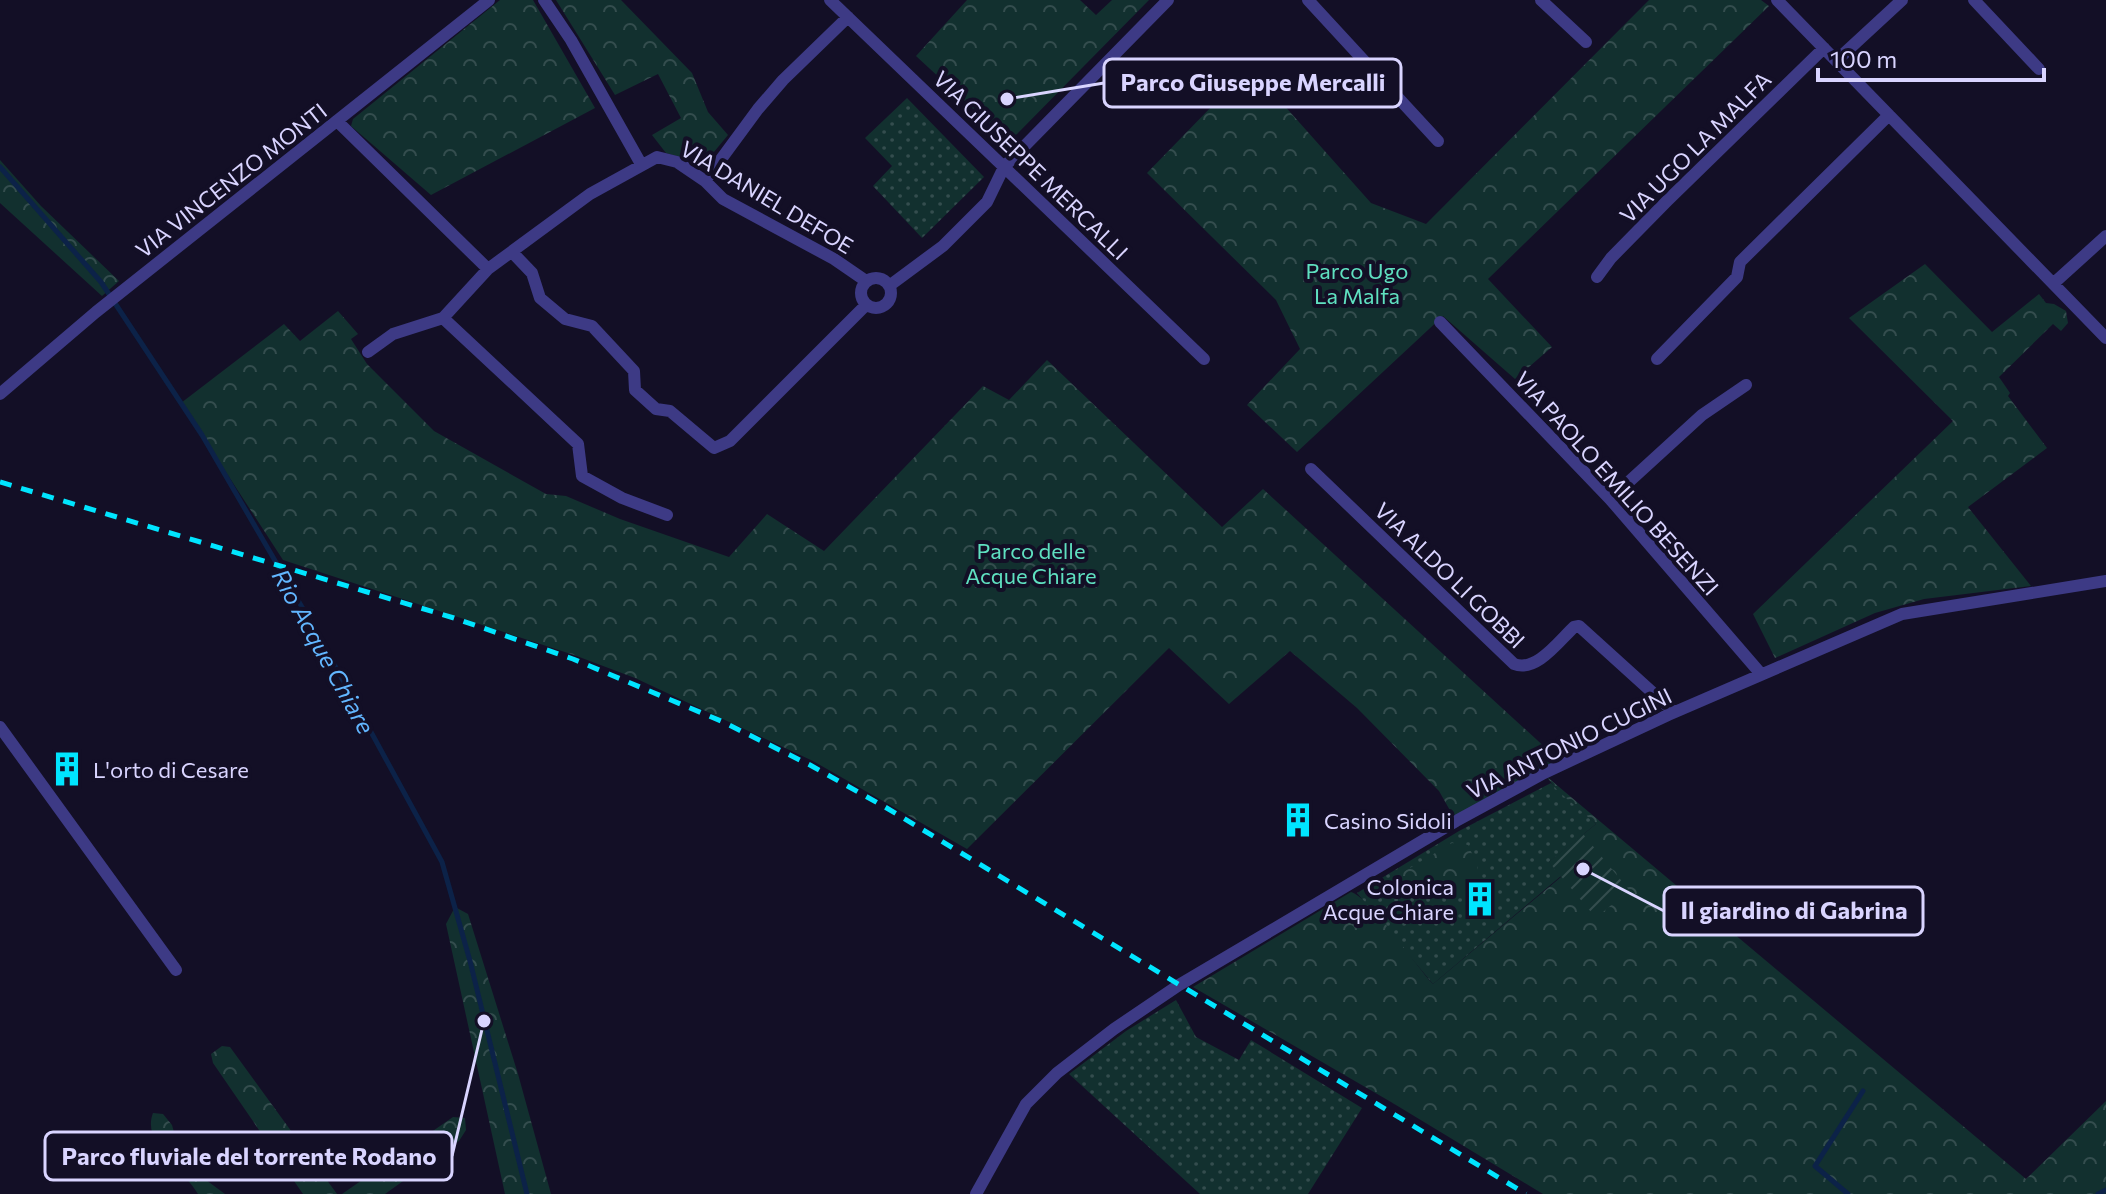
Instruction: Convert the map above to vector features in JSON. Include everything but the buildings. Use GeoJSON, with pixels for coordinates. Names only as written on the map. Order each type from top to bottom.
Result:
{"type":"FeatureCollection","features":[{"type":"Feature","properties":{"kind":"street","name":"VIA VINCENZO MONTI"},"geometry":{"type":"LineString","coordinates":[[0,394],[96,312],[489,0]]}},
{"type":"Feature","properties":{"kind":"street"},"geometry":{"type":"LineString","coordinates":[[544,0],[571,40],[641,164]]}},
{"type":"Feature","properties":{"kind":"street","name":"VIA GIUSEPPE MERCALLI"},"geometry":{"type":"LineString","coordinates":[[830,0],[1204,359]]}},
{"type":"Feature","properties":{"kind":"street"},"geometry":{"type":"LineString","coordinates":[[513,253],[532,273],[540,298],[565,319],[592,326],[634,371],[635,390],[656,409],[670,411],[714,448],[730,441],[866,305],[872,308],[889,301],[889,286],[943,246],[987,202],[1004,167],[1168,0]]}},
{"type":"Feature","properties":{"kind":"street"},"geometry":{"type":"LineString","coordinates":[[1308,0],[1438,141]]}},
{"type":"Feature","properties":{"kind":"street"},"geometry":{"type":"LineString","coordinates":[[1541,0],[1586,42]]}},
{"type":"Feature","properties":{"kind":"street"},"geometry":{"type":"LineString","coordinates":[[1777,0],[2106,338]]}},
{"type":"Feature","properties":{"kind":"street"},"geometry":{"type":"LineString","coordinates":[[1836,61],[1902,0]]}},
{"type":"Feature","properties":{"kind":"street"},"geometry":{"type":"LineString","coordinates":[[1974,0],[2039,69]]}},
{"type":"Feature","properties":{"kind":"street"},"geometry":{"type":"LineString","coordinates":[[705,181],[783,80],[848,17]]}},
{"type":"Feature","properties":{"kind":"street","name":"VIA UGO LA MALFA"},"geometry":{"type":"LineString","coordinates":[[1597,277],[1611,258],[1667,201],[1824,48]]}},
{"type":"Feature","properties":{"kind":"street"},"geometry":{"type":"LineString","coordinates":[[1657,359],[1737,277],[1740,262],[1889,115]]}},
{"type":"Feature","properties":{"kind":"street"},"geometry":{"type":"LineString","coordinates":[[338,122],[488,269]]}},
{"type":"Feature","properties":{"kind":"street","name":"VIA DANIEL DEFOE"},"geometry":{"type":"LineString","coordinates":[[443,318],[488,269],[590,194],[657,157],[677,162],[705,181],[723,199],[834,259],[866,281]]}},
{"type":"Feature","properties":{"kind":"street"},"geometry":{"type":"LineString","coordinates":[[2054,283],[2106,236]]}},
{"type":"Feature","properties":{"kind":"street","name":"VIA DANIEL DEFOE"},"geometry":{"type":"LineString","coordinates":[[866,305],[861,297],[861,287],[866,281],[881,278],[889,286]]}},
{"type":"Feature","properties":{"kind":"street"},"geometry":{"type":"LineString","coordinates":[[368,352],[393,334],[443,318],[578,444],[582,476],[622,498],[667,515]]}},
{"type":"Feature","properties":{"kind":"street","name":"VIA PAOLO EMILIO BESENZI"},"geometry":{"type":"LineString","coordinates":[[1440,322],[1610,499],[1761,674]]}},
{"type":"Feature","properties":{"kind":"street"},"geometry":{"type":"LineString","coordinates":[[1610,499],[1702,415],[1746,385]]}},
{"type":"Feature","properties":{"kind":"street","name":"VIA ALDO LI GOBBI"},"geometry":{"type":"LineString","coordinates":[[1311,469],[1514,664],[1522,667],[1532,665],[1574,627],[1579,626],[1674,712]]}},
{"type":"Feature","properties":{"kind":"street","name":"VIA ANTONIO CUGINI"},"geometry":{"type":"LineString","coordinates":[[976,1194],[1026,1104],[1057,1073],[1124,1021],[1456,821],[1544,773],[1674,712],[1902,614],[2106,581]]}},
{"type":"Feature","properties":{"kind":"street"},"geometry":{"type":"LineString","coordinates":[[0,727],[176,970]]}},
{"type":"Feature","properties":{"kind":"green space"},"geometry":{"type":"Polygon","coordinates":[[[500,0],[533,0],[595,108],[431,195],[351,126],[353,119],[500,0]]]}},
{"type":"Feature","properties":{"kind":"green space"},"geometry":{"type":"Polygon","coordinates":[[[556,0],[621,0],[692,73],[708,112],[728,135],[704,164],[666,153],[652,135],[681,118],[658,74],[615,95],[556,0]]]}},
{"type":"Feature","properties":{"kind":"green space"},"geometry":{"type":"Polygon","coordinates":[[[967,0],[1080,0],[1096,15],[1112,0],[1149,0],[1009,142],[916,56],[967,0]]]}},
{"type":"Feature","properties":{"kind":"green space","name":"Parco Ugo La Malfa"},"geometry":{"type":"Polygon","coordinates":[[[1649,0],[1761,0],[1769,6],[1488,279],[1552,347],[1515,379],[1443,316],[1297,452],[1247,405],[1300,349],[1276,300],[1147,173],[1250,67],[1371,203],[1426,224],[1649,0]]]}},
{"type":"Feature","properties":{"kind":"green space"},"geometry":{"type":"Polygon","coordinates":[[[907,98],[984,177],[922,238],[873,186],[892,166],[865,138],[907,98]]]}},
{"type":"Feature","properties":{"kind":"green space"},"geometry":{"type":"Polygon","coordinates":[[[0,160],[41,206],[119,281],[102,296],[0,203],[0,160]]]}},
{"type":"Feature","properties":{"kind":"green space"},"geometry":{"type":"Polygon","coordinates":[[[1925,264],[1992,332],[2039,294],[2046,303],[2066,311],[2068,323],[2061,331],[2053,324],[1999,377],[2010,393],[2008,396],[2047,448],[1968,507],[2031,586],[1924,599],[1875,613],[1775,658],[1753,614],[1953,421],[1849,318],[1925,264]]]}},
{"type":"Feature","properties":{"kind":"green space","name":"Parco delle Acque Chiare"},"geometry":{"type":"Polygon","coordinates":[[[338,311],[358,334],[351,339],[367,364],[434,431],[546,494],[566,496],[620,519],[729,557],[767,514],[824,551],[983,386],[1009,400],[1047,360],[1222,527],[1263,489],[1561,762],[1456,821],[1439,791],[1357,708],[1290,651],[1229,704],[1169,648],[967,849],[813,761],[635,678],[574,655],[283,560],[181,403],[284,324],[300,341],[338,311]]]}},
{"type":"Feature","properties":{"kind":"green space"},"geometry":{"type":"Polygon","coordinates":[[[1546,776],[2026,1179],[2106,1101],[2106,1194],[1543,1194],[1193,987],[1351,892],[1381,919],[1433,984],[1561,877],[1549,862],[1596,824],[1558,791],[1546,776]]]}},
{"type":"Feature","properties":{"kind":"green space"},"geometry":{"type":"Polygon","coordinates":[[[1551,783],[1596,824],[1549,862],[1561,876],[1433,984],[1357,893],[1459,831],[1551,783]]]}},
{"type":"Feature","properties":{"kind":"green space"},"geometry":{"type":"Polygon","coordinates":[[[1583,834],[1629,890],[1596,918],[1549,862],[1583,834]]]}},
{"type":"Feature","properties":{"kind":"green space"},"geometry":{"type":"Polygon","coordinates":[[[1452,843],[1468,845],[1479,877],[1453,895],[1445,880],[1388,881],[1452,843]]]}},
{"type":"Feature","properties":{"kind":"green space"},"geometry":{"type":"Polygon","coordinates":[[[455,907],[468,914],[518,1074],[551,1194],[505,1194],[446,924],[455,907]]]}},
{"type":"Feature","properties":{"kind":"green space"},"geometry":{"type":"Polygon","coordinates":[[[1176,1000],[1196,1037],[1239,1060],[1251,1040],[1362,1108],[1308,1194],[1200,1194],[1069,1074],[1126,1031],[1176,1000]]]}},
{"type":"Feature","properties":{"kind":"green space"},"geometry":{"type":"Polygon","coordinates":[[[222,1046],[230,1047],[337,1194],[303,1194],[213,1063],[211,1054],[222,1046]]]}},
{"type":"Feature","properties":{"kind":"green space"},"geometry":{"type":"Polygon","coordinates":[[[153,1113],[163,1114],[172,1125],[176,1140],[206,1180],[225,1194],[198,1194],[158,1146],[151,1124],[153,1113]]]}},
{"type":"Feature","properties":{"kind":"green space"},"geometry":{"type":"Polygon","coordinates":[[[453,1117],[465,1118],[466,1130],[459,1141],[385,1194],[342,1194],[453,1117]]]}},
{"type":"Feature","properties":{"kind":"waterway","name":"Rio Acque Chiare"},"geometry":{"type":"LineString","coordinates":[[0,167],[101,282],[202,435],[317,633],[442,862],[470,961],[527,1194]]}},
{"type":"Feature","properties":{"kind":"waterway"},"geometry":{"type":"LineString","coordinates":[[1848,1194],[1815,1166],[1863,1091]]}},
{"type":"Feature","properties":{"kind":"waterway"},"geometry":{"type":"LineString","coordinates":[[2098,1194],[2106,1190]]}},
{"type":"Feature","properties":{"kind":"railway"},"geometry":{"type":"LineString","coordinates":[[0,482],[454,618],[573,659],[721,721],[885,807],[1526,1194]]}},
{"type":"Feature","properties":{"kind":"place","name":"Parco Giuseppe Mercalli"},"geometry":{"type":"Point","coordinates":[1007,99]}},
{"type":"Feature","properties":{"kind":"place","name":"L'orto di Cesare"},"geometry":{"type":"Point","coordinates":[67,769]}},
{"type":"Feature","properties":{"kind":"place","name":"Casino Sidoli"},"geometry":{"type":"Point","coordinates":[1298,820]}},
{"type":"Feature","properties":{"kind":"place","name":"Il giardino di Gabrina"},"geometry":{"type":"Point","coordinates":[1583,869]}},
{"type":"Feature","properties":{"kind":"place","name":"Colonica Acque Chiare"},"geometry":{"type":"Point","coordinates":[1480,899]}},
{"type":"Feature","properties":{"kind":"place","name":"Parco fluviale del torrente Rodano"},"geometry":{"type":"Point","coordinates":[484,1021]}}]}
